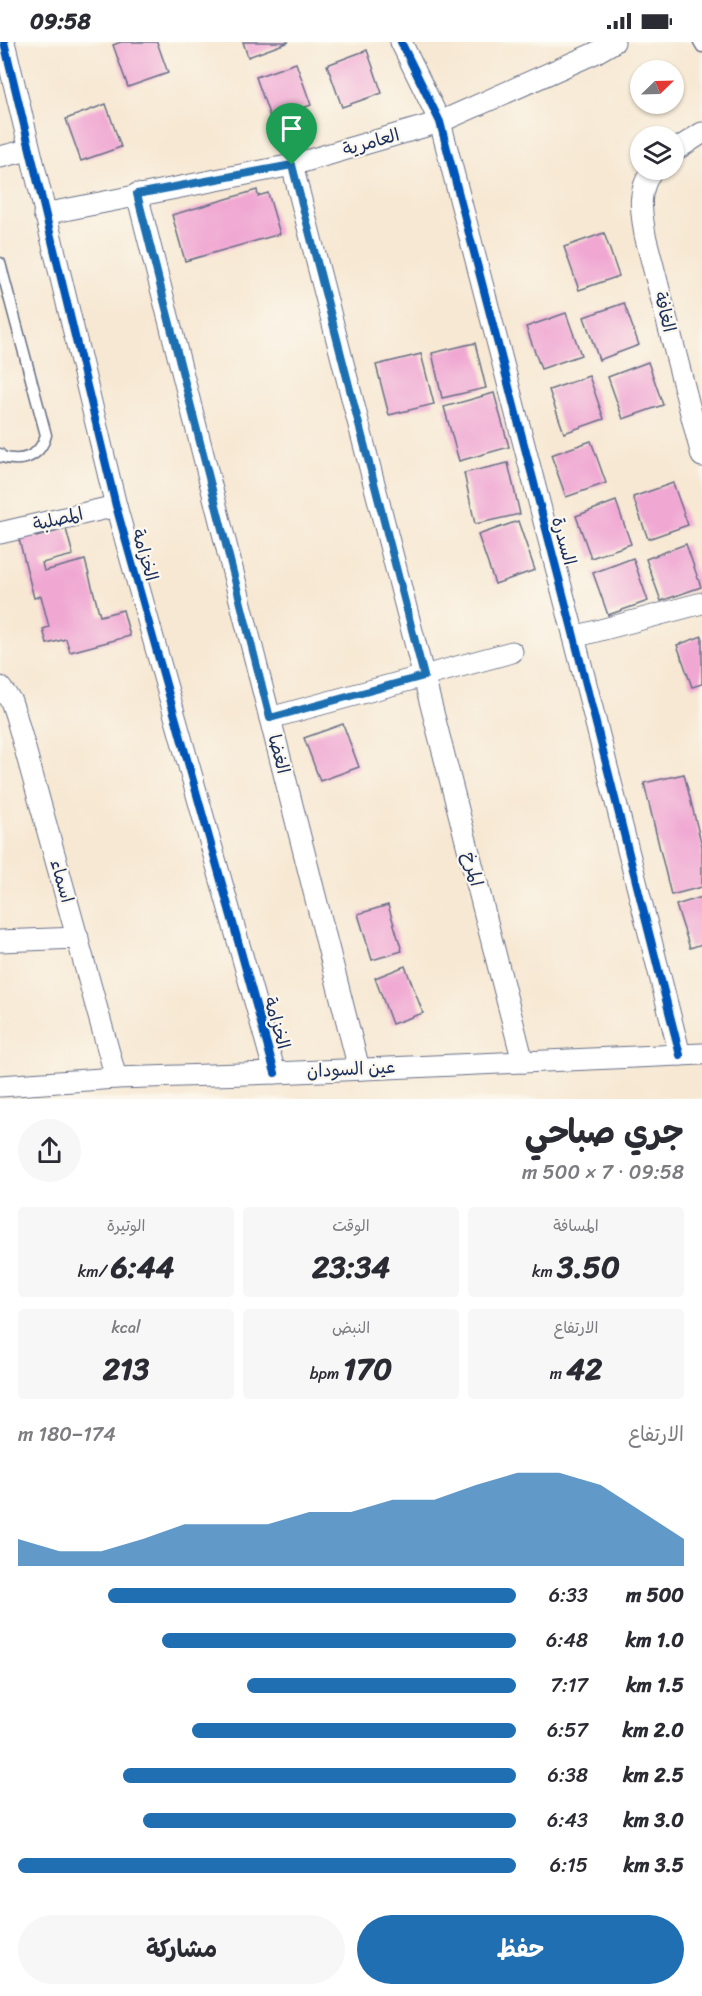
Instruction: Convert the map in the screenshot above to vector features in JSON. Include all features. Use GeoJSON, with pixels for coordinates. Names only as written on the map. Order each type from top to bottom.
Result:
{"type":"FeatureCollection","features":[{"type":"Feature","properties":{"kind":"street","name":"الخزامة"},"geometry":{"type":"LineString","coordinates":[[3,42],[116,506],[275,1073]]}},
{"type":"Feature","properties":{"kind":"street","name":"السدرة"},"geometry":{"type":"LineString","coordinates":[[401,42],[440,122],[680,1055]]}},
{"type":"Feature","properties":{"kind":"street","name":"العامرية"},"geometry":{"type":"LineString","coordinates":[[44,214],[292,165],[440,122],[595,53],[614,42]]}},
{"type":"Feature","properties":{"kind":"street"},"geometry":{"type":"LineString","coordinates":[[684,145],[702,134]]}},
{"type":"Feature","properties":{"kind":"street"},"geometry":{"type":"LineString","coordinates":[[0,157],[28,150]]}},
{"type":"Feature","properties":{"kind":"street","name":"المرخ"},"geometry":{"type":"LineString","coordinates":[[292,165],[523,1062]]}},
{"type":"Feature","properties":{"kind":"street","name":"الغافة"},"geometry":{"type":"LineString","coordinates":[[646,180],[640,202],[645,235],[702,456]]}},
{"type":"Feature","properties":{"kind":"street","name":"الغضا"},"geometry":{"type":"LineString","coordinates":[[137,194],[358,1069]]}},
{"type":"Feature","properties":{"kind":"street","name":"المصلبة"},"geometry":{"type":"LineString","coordinates":[[0,532],[116,506]]}},
{"type":"Feature","properties":{"kind":"street"},"geometry":{"type":"LineString","coordinates":[[574,637],[702,603]]}},
{"type":"Feature","properties":{"kind":"street"},"geometry":{"type":"LineString","coordinates":[[270,718],[512,651]]}},
{"type":"Feature","properties":{"kind":"street","name":"اسماء"},"geometry":{"type":"LineString","coordinates":[[0,687],[10,701],[16,716],[116,1077]]}},
{"type":"Feature","properties":{"kind":"street"},"geometry":{"type":"LineString","coordinates":[[0,941],[78,938]]}},
{"type":"Feature","properties":{"kind":"street","name":"عين السودان"},"geometry":{"type":"LineString","coordinates":[[0,1086],[116,1077],[275,1073],[702,1054]]}},
{"type":"Feature","properties":{"kind":"lane"},"geometry":{"type":"LineString","coordinates":[[699,42],[702,47]]}},
{"type":"Feature","properties":{"kind":"lane"},"geometry":{"type":"LineString","coordinates":[[0,262],[46,435],[42,447],[32,455],[14,460],[2,457],[0,454]]}},
{"type":"Feature","properties":{"kind":"building"},"geometry":{"type":"Polygon","coordinates":[[[121,42],[157,42],[168,73],[128,87],[113,45],[121,42]]]}},
{"type":"Feature","properties":{"kind":"building"},"geometry":{"type":"Polygon","coordinates":[[[243,42],[289,42],[248,57],[243,42]]]}},
{"type":"Feature","properties":{"kind":"building"},"geometry":{"type":"Polygon","coordinates":[[[367,50],[382,93],[342,107],[327,65],[367,50]]]}},
{"type":"Feature","properties":{"kind":"building"},"geometry":{"type":"Polygon","coordinates":[[[296,63],[311,105],[271,120],[256,77],[296,63]]]}},
{"type":"Feature","properties":{"kind":"building"},"geometry":{"type":"Polygon","coordinates":[[[106,104],[121,147],[81,161],[66,119],[106,104]]]}},
{"type":"Feature","properties":{"kind":"building"},"geometry":{"type":"Polygon","coordinates":[[[257,190],[258,196],[268,193],[280,234],[185,261],[172,215],[257,190]]]}},
{"type":"Feature","properties":{"kind":"building"},"geometry":{"type":"Polygon","coordinates":[[[604,233],[619,276],[579,290],[564,247],[604,233]]]}},
{"type":"Feature","properties":{"kind":"building"},"geometry":{"type":"Polygon","coordinates":[[[624,303],[639,345],[599,360],[584,317],[624,303]]]}},
{"type":"Feature","properties":{"kind":"building"},"geometry":{"type":"Polygon","coordinates":[[[566,313],[581,355],[541,369],[526,327],[566,313]]]}},
{"type":"Feature","properties":{"kind":"building"},"geometry":{"type":"Polygon","coordinates":[[[475,343],[486,388],[442,398],[432,353],[475,343]]]}},
{"type":"Feature","properties":{"kind":"building"},"geometry":{"type":"Polygon","coordinates":[[[421,354],[434,404],[389,415],[376,365],[421,354]]]}},
{"type":"Feature","properties":{"kind":"building"},"geometry":{"type":"Polygon","coordinates":[[[648,362],[663,405],[623,419],[608,377],[648,362]]]}},
{"type":"Feature","properties":{"kind":"building"},"geometry":{"type":"Polygon","coordinates":[[[589,376],[604,419],[564,433],[549,390],[589,376]]]}},
{"type":"Feature","properties":{"kind":"building"},"geometry":{"type":"Polygon","coordinates":[[[494,393],[509,447],[459,461],[444,407],[494,393]]]}},
{"type":"Feature","properties":{"kind":"building"},"geometry":{"type":"Polygon","coordinates":[[[591,441],[606,483],[566,497],[551,455],[591,441]]]}},
{"type":"Feature","properties":{"kind":"building"},"geometry":{"type":"Polygon","coordinates":[[[508,463],[520,514],[475,524],[464,473],[508,463]]]}},
{"type":"Feature","properties":{"kind":"building"},"geometry":{"type":"Polygon","coordinates":[[[673,483],[688,525],[648,539],[633,497],[673,483]]]}},
{"type":"Feature","properties":{"kind":"building"},"geometry":{"type":"Polygon","coordinates":[[[616,501],[631,544],[591,558],[576,516],[616,501]]]}},
{"type":"Feature","properties":{"kind":"building"},"geometry":{"type":"Polygon","coordinates":[[[518,521],[535,570],[495,584],[478,535],[518,521]]]}},
{"type":"Feature","properties":{"kind":"building"},"geometry":{"type":"Polygon","coordinates":[[[66,529],[73,555],[42,563],[44,571],[85,560],[100,616],[123,610],[130,636],[70,652],[66,639],[47,644],[43,629],[49,627],[41,596],[34,598],[19,539],[66,529]]]}},
{"type":"Feature","properties":{"kind":"building"},"geometry":{"type":"Polygon","coordinates":[[[686,544],[701,587],[661,601],[646,559],[686,544]]]}},
{"type":"Feature","properties":{"kind":"building"},"geometry":{"type":"Polygon","coordinates":[[[633,558],[648,601],[608,615],[593,573],[633,558]]]}},
{"type":"Feature","properties":{"kind":"building"},"geometry":{"type":"Polygon","coordinates":[[[702,636],[702,684],[692,687],[677,645],[702,636]]]}},
{"type":"Feature","properties":{"kind":"building"},"geometry":{"type":"Polygon","coordinates":[[[343,724],[359,767],[320,781],[304,738],[343,724]]]}},
{"type":"Feature","properties":{"kind":"building"},"geometry":{"type":"Polygon","coordinates":[[[684,774],[702,846],[702,887],[671,895],[644,783],[684,774]]]}},
{"type":"Feature","properties":{"kind":"building"},"geometry":{"type":"Polygon","coordinates":[[[702,897],[702,944],[690,948],[676,905],[702,897]]]}},
{"type":"Feature","properties":{"kind":"building"},"geometry":{"type":"Polygon","coordinates":[[[388,905],[402,951],[372,960],[358,914],[388,905]]]}},
{"type":"Feature","properties":{"kind":"building"},"geometry":{"type":"Polygon","coordinates":[[[405,966],[423,1013],[392,1024],[375,978],[405,966]]]}},
{"type":"Feature","properties":{"kind":"cycle path"},"geometry":{"type":"LineString","coordinates":[[4,42],[116,506],[275,1073]]}},
{"type":"Feature","properties":{"kind":"cycle path"},"geometry":{"type":"LineString","coordinates":[[401,42],[440,122],[680,1055]]}},
{"type":"Feature","properties":{"kind":"route"},"geometry":{"type":"LineString","coordinates":[[292,165],[424,676],[270,718],[137,194],[292,165]]}}]}
